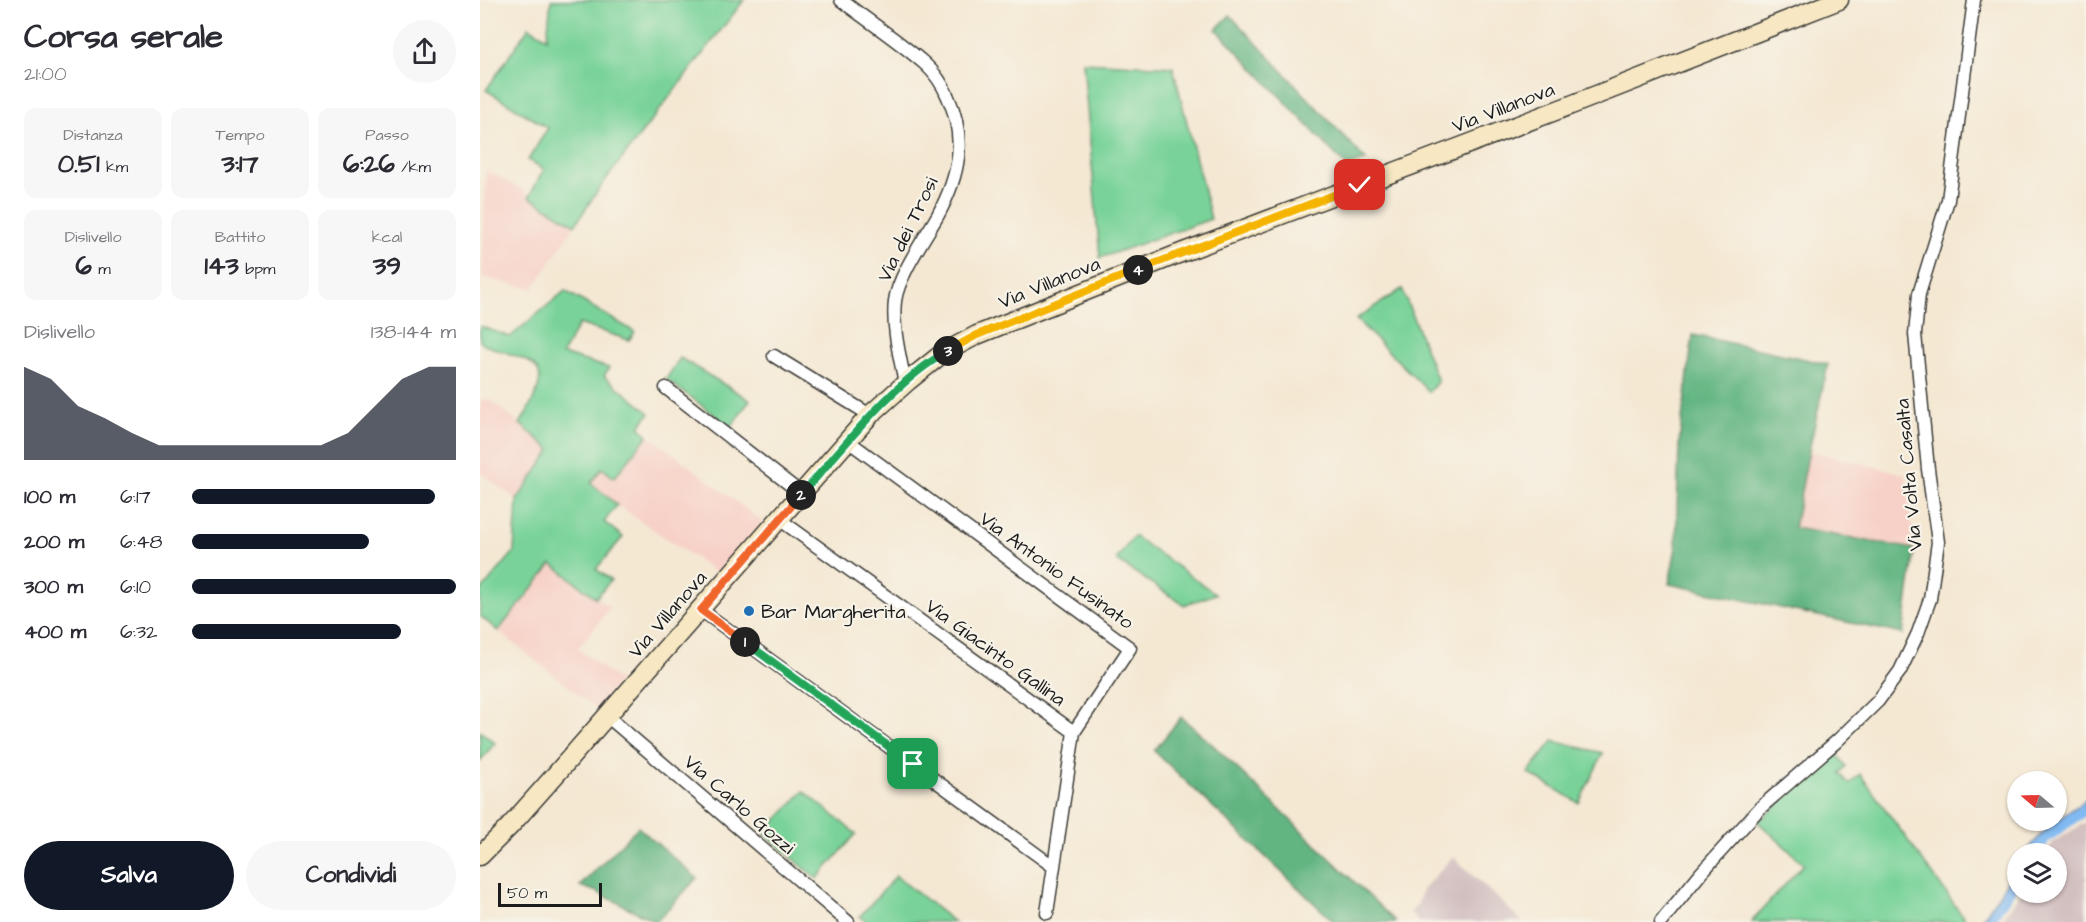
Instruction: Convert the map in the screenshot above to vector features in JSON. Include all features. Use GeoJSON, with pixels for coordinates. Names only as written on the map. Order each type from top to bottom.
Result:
{"type":"FeatureCollection","features":[{"type":"Feature","properties":{"kind":"street","name":"Via dei Trosi"},"geometry":{"type":"LineString","coordinates":[[841,0],[926,65],[943,86],[958,122],[960,143],[958,163],[951,186],[940,212],[898,288],[895,303],[896,337],[905,383]]}},
{"type":"Feature","properties":{"kind":"street","name":"Via Villanova"},"geometry":{"type":"LineString","coordinates":[[480,856],[510,826],[870,416],[905,383],[943,354],[977,335],[1173,256],[1571,105],[1839,0]]}},
{"type":"Feature","properties":{"kind":"street","name":"Via Volta Casalta"},"geometry":{"type":"LineString","coordinates":[[1661,922],[1701,873],[1760,808],[1837,741],[1878,701],[1900,671],[1918,633],[1930,599],[1938,542],[1928,469],[1915,334],[1918,294],[1948,200],[1974,0]]}},
{"type":"Feature","properties":{"kind":"street"},"geometry":{"type":"LineString","coordinates":[[774,356],[870,416]]}},
{"type":"Feature","properties":{"kind":"street"},"geometry":{"type":"LineString","coordinates":[[666,388],[802,494]]}},
{"type":"Feature","properties":{"kind":"street","name":"Via Antonio Fusinato"},"geometry":{"type":"LineString","coordinates":[[848,441],[1130,648],[1074,732],[1047,913]]}},
{"type":"Feature","properties":{"kind":"street","name":"Via Giacinto Gallina"},"geometry":{"type":"LineString","coordinates":[[779,519],[1074,732]]}},
{"type":"Feature","properties":{"kind":"street"},"geometry":{"type":"LineString","coordinates":[[701,610],[1054,867]]}},
{"type":"Feature","properties":{"kind":"street","name":"Via Carlo Gozzi"},"geometry":{"type":"LineString","coordinates":[[607,716],[848,922]]}},
{"type":"Feature","properties":{"kind":"street","name":"Via Villanova"},"geometry":{"type":"LineString","coordinates":[[480,843],[510,826]]}},
{"type":"Feature","properties":{"kind":"shaded area"},"geometry":{"type":"Polygon","coordinates":[[[486,170],[526,192],[526,195],[575,225],[533,289],[482,277],[486,170]]]}},
{"type":"Feature","properties":{"kind":"shaded area"},"geometry":{"type":"Polygon","coordinates":[[[480,400],[490,400],[551,450],[517,500],[480,473],[480,400]]]}},
{"type":"Feature","properties":{"kind":"shaded area"},"geometry":{"type":"Polygon","coordinates":[[[648,435],[763,522],[717,573],[617,505],[591,483],[602,468],[614,478],[648,435]]]}},
{"type":"Feature","properties":{"kind":"shaded area"},"geometry":{"type":"Polygon","coordinates":[[[1809,451],[1905,474],[1915,549],[1794,528],[1809,451]]]}},
{"type":"Feature","properties":{"kind":"shaded area"},"geometry":{"type":"Polygon","coordinates":[[[566,547],[611,580],[596,597],[610,608],[577,649],[620,681],[597,709],[498,631],[566,547]]]}},
{"type":"Feature","properties":{"kind":"shaded area"},"geometry":{"type":"Polygon","coordinates":[[[2086,822],[2086,922],[2000,922],[2013,903],[2067,903],[2067,843],[2053,842],[2086,822]]]}},
{"type":"Feature","properties":{"kind":"shaded area"},"geometry":{"type":"Polygon","coordinates":[[[1453,857],[1523,922],[1419,922],[1410,913],[1418,904],[1422,890],[1453,857]]]}},
{"type":"Feature","properties":{"kind":"green space"},"geometry":{"type":"Polygon","coordinates":[[[551,0],[744,0],[601,186],[575,225],[529,197],[544,169],[528,160],[548,128],[486,90],[529,27],[547,38],[551,0]]]}},
{"type":"Feature","properties":{"kind":"green space"},"geometry":{"type":"Polygon","coordinates":[[[1230,15],[1366,160],[1347,167],[1216,29],[1230,15]]]}},
{"type":"Feature","properties":{"kind":"green space"},"geometry":{"type":"Polygon","coordinates":[[[1083,62],[1173,67],[1211,219],[1100,258],[1083,62]]]}},
{"type":"Feature","properties":{"kind":"green space"},"geometry":{"type":"Polygon","coordinates":[[[1402,289],[1438,381],[1429,392],[1356,319],[1402,289]]]}},
{"type":"Feature","properties":{"kind":"green space"},"geometry":{"type":"Polygon","coordinates":[[[565,291],[635,332],[629,340],[579,324],[562,354],[609,368],[604,376],[650,413],[639,427],[648,435],[614,478],[602,468],[591,483],[617,505],[604,522],[623,537],[596,569],[611,580],[596,598],[552,564],[498,631],[480,616],[480,592],[514,552],[517,500],[551,450],[520,424],[538,389],[540,378],[537,370],[519,357],[484,345],[480,341],[480,326],[510,337],[565,291]]]}},
{"type":"Feature","properties":{"kind":"green space"},"geometry":{"type":"Polygon","coordinates":[[[1693,335],[1828,364],[1794,528],[1915,549],[1903,634],[1669,584],[1676,547],[1679,443],[1693,335]]]}},
{"type":"Feature","properties":{"kind":"green space"},"geometry":{"type":"Polygon","coordinates":[[[680,358],[750,400],[731,427],[666,379],[680,358]]]}},
{"type":"Feature","properties":{"kind":"green space"},"geometry":{"type":"Polygon","coordinates":[[[1134,536],[1216,594],[1184,605],[1116,560],[1134,536]]]}},
{"type":"Feature","properties":{"kind":"green space"},"geometry":{"type":"Polygon","coordinates":[[[1181,717],[1213,745],[1396,922],[1334,922],[1154,751],[1181,717]]]}},
{"type":"Feature","properties":{"kind":"green space"},"geometry":{"type":"Polygon","coordinates":[[[480,731],[495,743],[480,761],[480,731]]]}},
{"type":"Feature","properties":{"kind":"green space"},"geometry":{"type":"Polygon","coordinates":[[[1553,741],[1603,753],[1579,803],[1528,773],[1553,741]]]}},
{"type":"Feature","properties":{"kind":"green space"},"geometry":{"type":"Polygon","coordinates":[[[1836,753],[1846,766],[1840,773],[1849,784],[1860,774],[1967,922],[1751,922],[1804,864],[1758,822],[1836,753]]]}},
{"type":"Feature","properties":{"kind":"green space"},"geometry":{"type":"Polygon","coordinates":[[[804,791],[856,834],[817,879],[764,833],[804,791]]]}},
{"type":"Feature","properties":{"kind":"green space"},"geometry":{"type":"Polygon","coordinates":[[[638,827],[697,878],[656,922],[597,892],[580,886],[638,827]]]}},
{"type":"Feature","properties":{"kind":"green space"},"geometry":{"type":"Polygon","coordinates":[[[896,876],[954,922],[867,922],[860,916],[896,876]]]}},
{"type":"Feature","properties":{"kind":"water"},"geometry":{"type":"Polygon","coordinates":[[[2086,800],[2086,813],[2067,827],[2069,812],[2086,800]]]}},
{"type":"Feature","properties":{"kind":"water"},"geometry":{"type":"Polygon","coordinates":[[[2045,831],[2061,831],[2046,843],[2034,843],[2045,831]]]}},
{"type":"Feature","properties":{"kind":"water"},"geometry":{"type":"Polygon","coordinates":[[[2007,882],[2007,899],[1992,922],[1978,922],[1987,913],[2007,882]]]}},
{"type":"Feature","properties":{"kind":"waterway"},"geometry":{"type":"LineString","coordinates":[[2046,843],[2086,813]]}},
{"type":"Feature","properties":{"kind":"waterway"},"geometry":{"type":"LineString","coordinates":[[1992,922],[2007,900]]}},
{"type":"Feature","properties":{"kind":"place","name":"Bar Margherita"},"geometry":{"type":"Point","coordinates":[749,611]}},
{"type":"Feature","properties":{"kind":"route"},"geometry":{"type":"LineString","coordinates":[[913,764],[701,610],[870,416],[908,381],[943,354],[977,335],[1014,320],[1173,256],[1360,185]]}}]}
